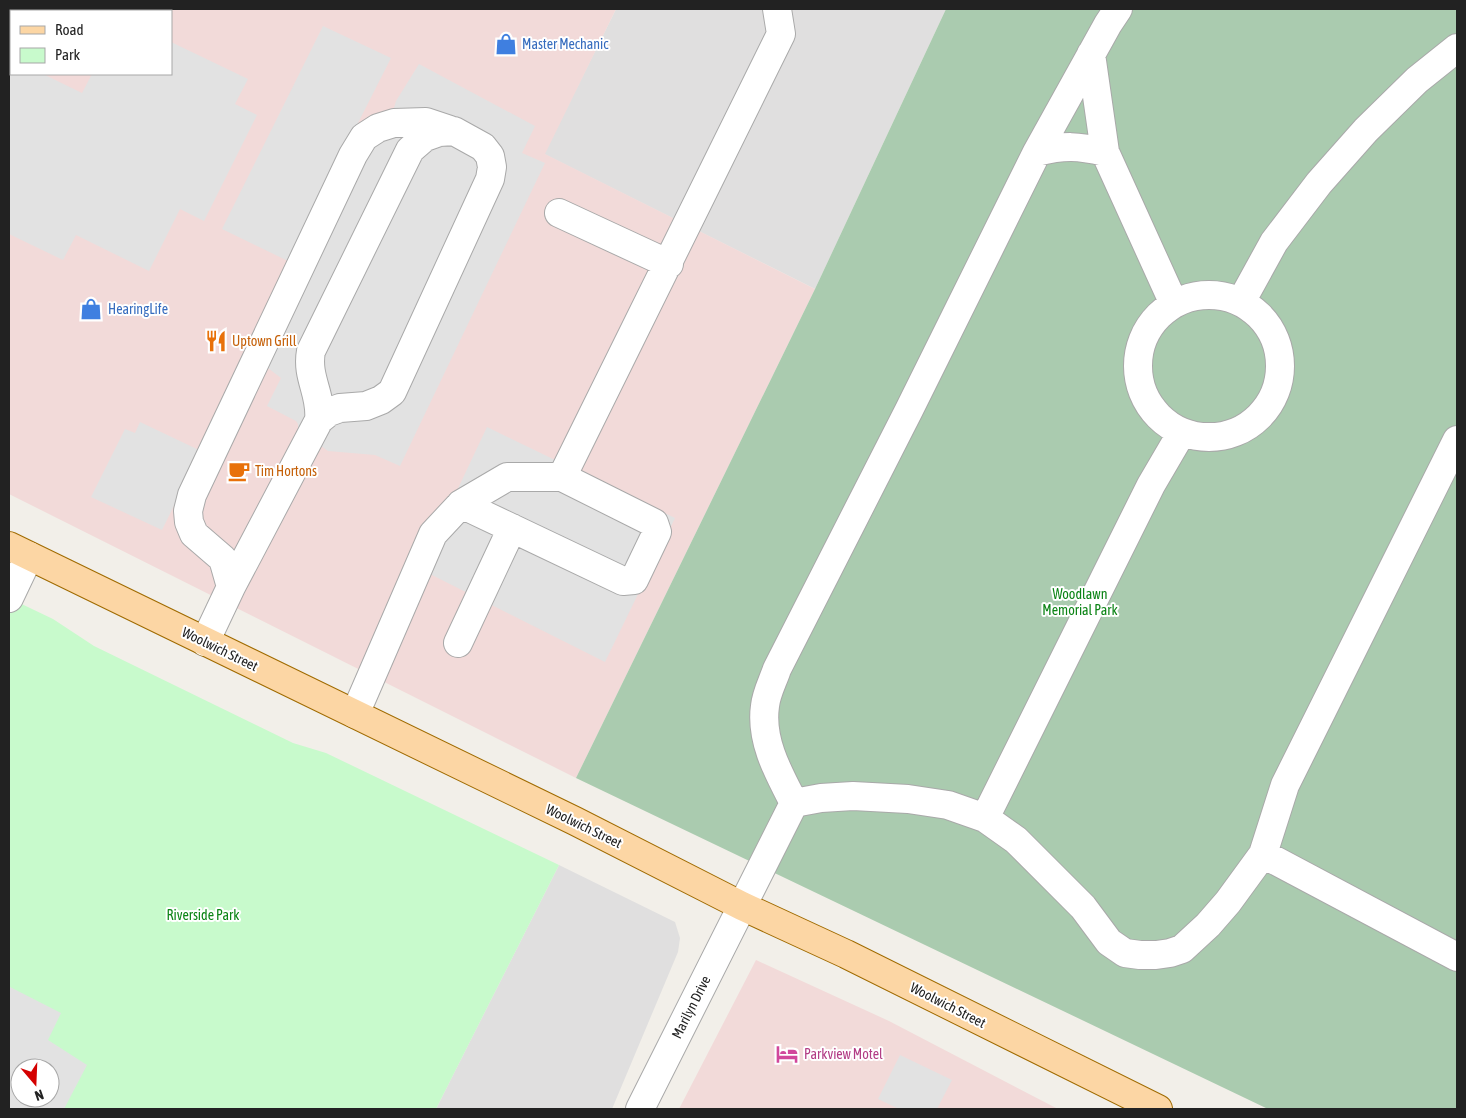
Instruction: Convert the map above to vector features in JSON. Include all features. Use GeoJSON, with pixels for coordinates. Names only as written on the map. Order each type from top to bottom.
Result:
{"type":"FeatureCollection","features":[{"type":"Feature","properties":{"kind":"main road","name":"Woolwich Street"},"geometry":{"type":"LineString","coordinates":[[19,551],[575,821],[742,906],[846,954],[1158,1109]]}},
{"type":"Feature","properties":{"kind":"street"},"geometry":{"type":"LineString","coordinates":[[562,477],[781,34],[777,9]]}},
{"type":"Feature","properties":{"kind":"street"},"geometry":{"type":"LineString","coordinates":[[1118,9],[1091,54],[1038,152],[777,669],[765,706],[765,726],[770,753],[794,803],[822,798],[853,796],[908,799],[948,806],[985,818],[1016,840],[1082,907],[1109,942],[1125,953],[1156,955],[1182,949],[1208,926],[1263,854],[1285,785],[1457,440]]}},
{"type":"Feature","properties":{"kind":"street"},"geometry":{"type":"LineString","coordinates":[[1241,302],[1274,242],[1319,183],[1366,130],[1416,80],[1457,48]]}},
{"type":"Feature","properties":{"kind":"street"},"geometry":{"type":"LineString","coordinates":[[1091,54],[1105,152],[1174,304]]}},
{"type":"Feature","properties":{"kind":"street"},"geometry":{"type":"LineString","coordinates":[[231,587],[223,559],[194,534],[189,522],[188,511],[192,495],[353,154],[364,137],[378,128],[394,123],[426,122],[454,131],[483,147],[490,156],[492,167],[490,179],[392,392],[381,400],[366,406],[340,408],[329,412],[319,420]]}},
{"type":"Feature","properties":{"kind":"street"},"geometry":{"type":"LineString","coordinates":[[205,642],[231,587],[319,420],[320,409],[309,369],[311,351],[410,150],[425,137],[439,132],[454,131]]}},
{"type":"Feature","properties":{"kind":"street"},"geometry":{"type":"LineString","coordinates":[[1038,152],[1057,147],[1081,147],[1105,152]]}},
{"type":"Feature","properties":{"kind":"street"},"geometry":{"type":"LineString","coordinates":[[559,213],[668,264]]}},
{"type":"Feature","properties":{"kind":"street"},"geometry":{"type":"LineString","coordinates":[[1218,295],[1241,302],[1260,316],[1274,336],[1280,359],[1279,384],[1269,406],[1252,423],[1230,434],[1206,437],[1182,432],[1163,420],[1148,404],[1140,383],[1138,361],[1143,339],[1155,320],[1174,304],[1194,297],[1218,295]]}},
{"type":"Feature","properties":{"kind":"street"},"geometry":{"type":"LineString","coordinates":[[985,818],[1151,485],[1182,432]]}},
{"type":"Feature","properties":{"kind":"street"},"geometry":{"type":"LineString","coordinates":[[355,714],[433,534],[461,504],[508,477],[562,477],[654,523],[657,532],[634,580],[623,581],[461,504]]}},
{"type":"Feature","properties":{"kind":"street"},"geometry":{"type":"LineString","coordinates":[[458,643],[512,528]]}},
{"type":"Feature","properties":{"kind":"street"},"geometry":{"type":"LineString","coordinates":[[9,598],[19,551]]}},
{"type":"Feature","properties":{"kind":"street","name":"Marilyn Drive"},"geometry":{"type":"LineString","coordinates":[[640,1109],[794,803]]}},
{"type":"Feature","properties":{"kind":"street"},"geometry":{"type":"LineString","coordinates":[[1263,854],[1457,956]]}},
{"type":"Feature","properties":{"kind":"shaded area"},"geometry":{"type":"Polygon","coordinates":[[[9,9],[616,9],[545,154],[815,289],[576,778],[9,494],[9,9]]]}},
{"type":"Feature","properties":{"kind":"shaded area"},"geometry":{"type":"Polygon","coordinates":[[[616,9],[946,9],[815,289],[544,154],[616,9]]]}},
{"type":"Feature","properties":{"kind":"shaded area"},"geometry":{"type":"Polygon","coordinates":[[[323,26],[391,58],[288,261],[222,229],[323,26]]]}},
{"type":"Feature","properties":{"kind":"shaded area"},"geometry":{"type":"Polygon","coordinates":[[[172,42],[248,79],[235,104],[257,115],[204,221],[180,209],[149,271],[76,235],[63,260],[9,234],[9,57],[10,75],[45,75],[82,93],[91,75],[172,75],[172,42]]]}},
{"type":"Feature","properties":{"kind":"shaded area"},"geometry":{"type":"Polygon","coordinates":[[[419,64],[535,126],[522,153],[545,163],[400,466],[375,455],[328,451],[298,429],[296,421],[267,406],[281,378],[264,365],[390,109],[394,108],[396,101],[419,64]]]}},
{"type":"Feature","properties":{"kind":"shaded area"},"geometry":{"type":"Polygon","coordinates":[[[140,422],[201,451],[162,530],[91,497],[125,429],[135,433],[140,422]]]}},
{"type":"Feature","properties":{"kind":"shaded area"},"geometry":{"type":"Polygon","coordinates":[[[487,427],[675,518],[605,662],[420,569],[487,427]]]}},
{"type":"Feature","properties":{"kind":"shaded area"},"geometry":{"type":"Polygon","coordinates":[[[559,865],[675,922],[680,938],[678,952],[612,1109],[436,1109],[559,865]]]}},
{"type":"Feature","properties":{"kind":"shaded area"},"geometry":{"type":"Polygon","coordinates":[[[756,960],[889,1021],[1058,1109],[679,1109],[756,960]]]}},
{"type":"Feature","properties":{"kind":"shaded area"},"geometry":{"type":"Polygon","coordinates":[[[10,987],[61,1013],[48,1040],[87,1065],[64,1109],[9,1109],[10,987]]]}},
{"type":"Feature","properties":{"kind":"shaded area"},"geometry":{"type":"Polygon","coordinates":[[[900,1055],[952,1080],[937,1109],[899,1109],[878,1099],[900,1055]]]}},
{"type":"Feature","properties":{"kind":"green space","name":"Woodlawn Memorial Park"},"geometry":{"type":"Polygon","coordinates":[[[946,9],[1457,9],[1457,1109],[1268,1109],[576,778],[815,289],[946,9]]]}},
{"type":"Feature","properties":{"kind":"green space","name":"Riverside Park"},"geometry":{"type":"Polygon","coordinates":[[[9,598],[53,619],[94,646],[293,743],[326,753],[559,865],[436,1109],[9,1109],[9,598]]]}},
{"type":"Feature","properties":{"kind":"place","name":"Master Mechanic"},"geometry":{"type":"Point","coordinates":[506,44]}},
{"type":"Feature","properties":{"kind":"place","name":"HearingLife"},"geometry":{"type":"Point","coordinates":[91,309]}},
{"type":"Feature","properties":{"kind":"place","name":"Uptown Grill"},"geometry":{"type":"Point","coordinates":[216,341]}},
{"type":"Feature","properties":{"kind":"place","name":"Tim Hortons"},"geometry":{"type":"Point","coordinates":[239,471]}},
{"type":"Feature","properties":{"kind":"place","name":"Parkview Motel"},"geometry":{"type":"Point","coordinates":[787,1054]}}]}
